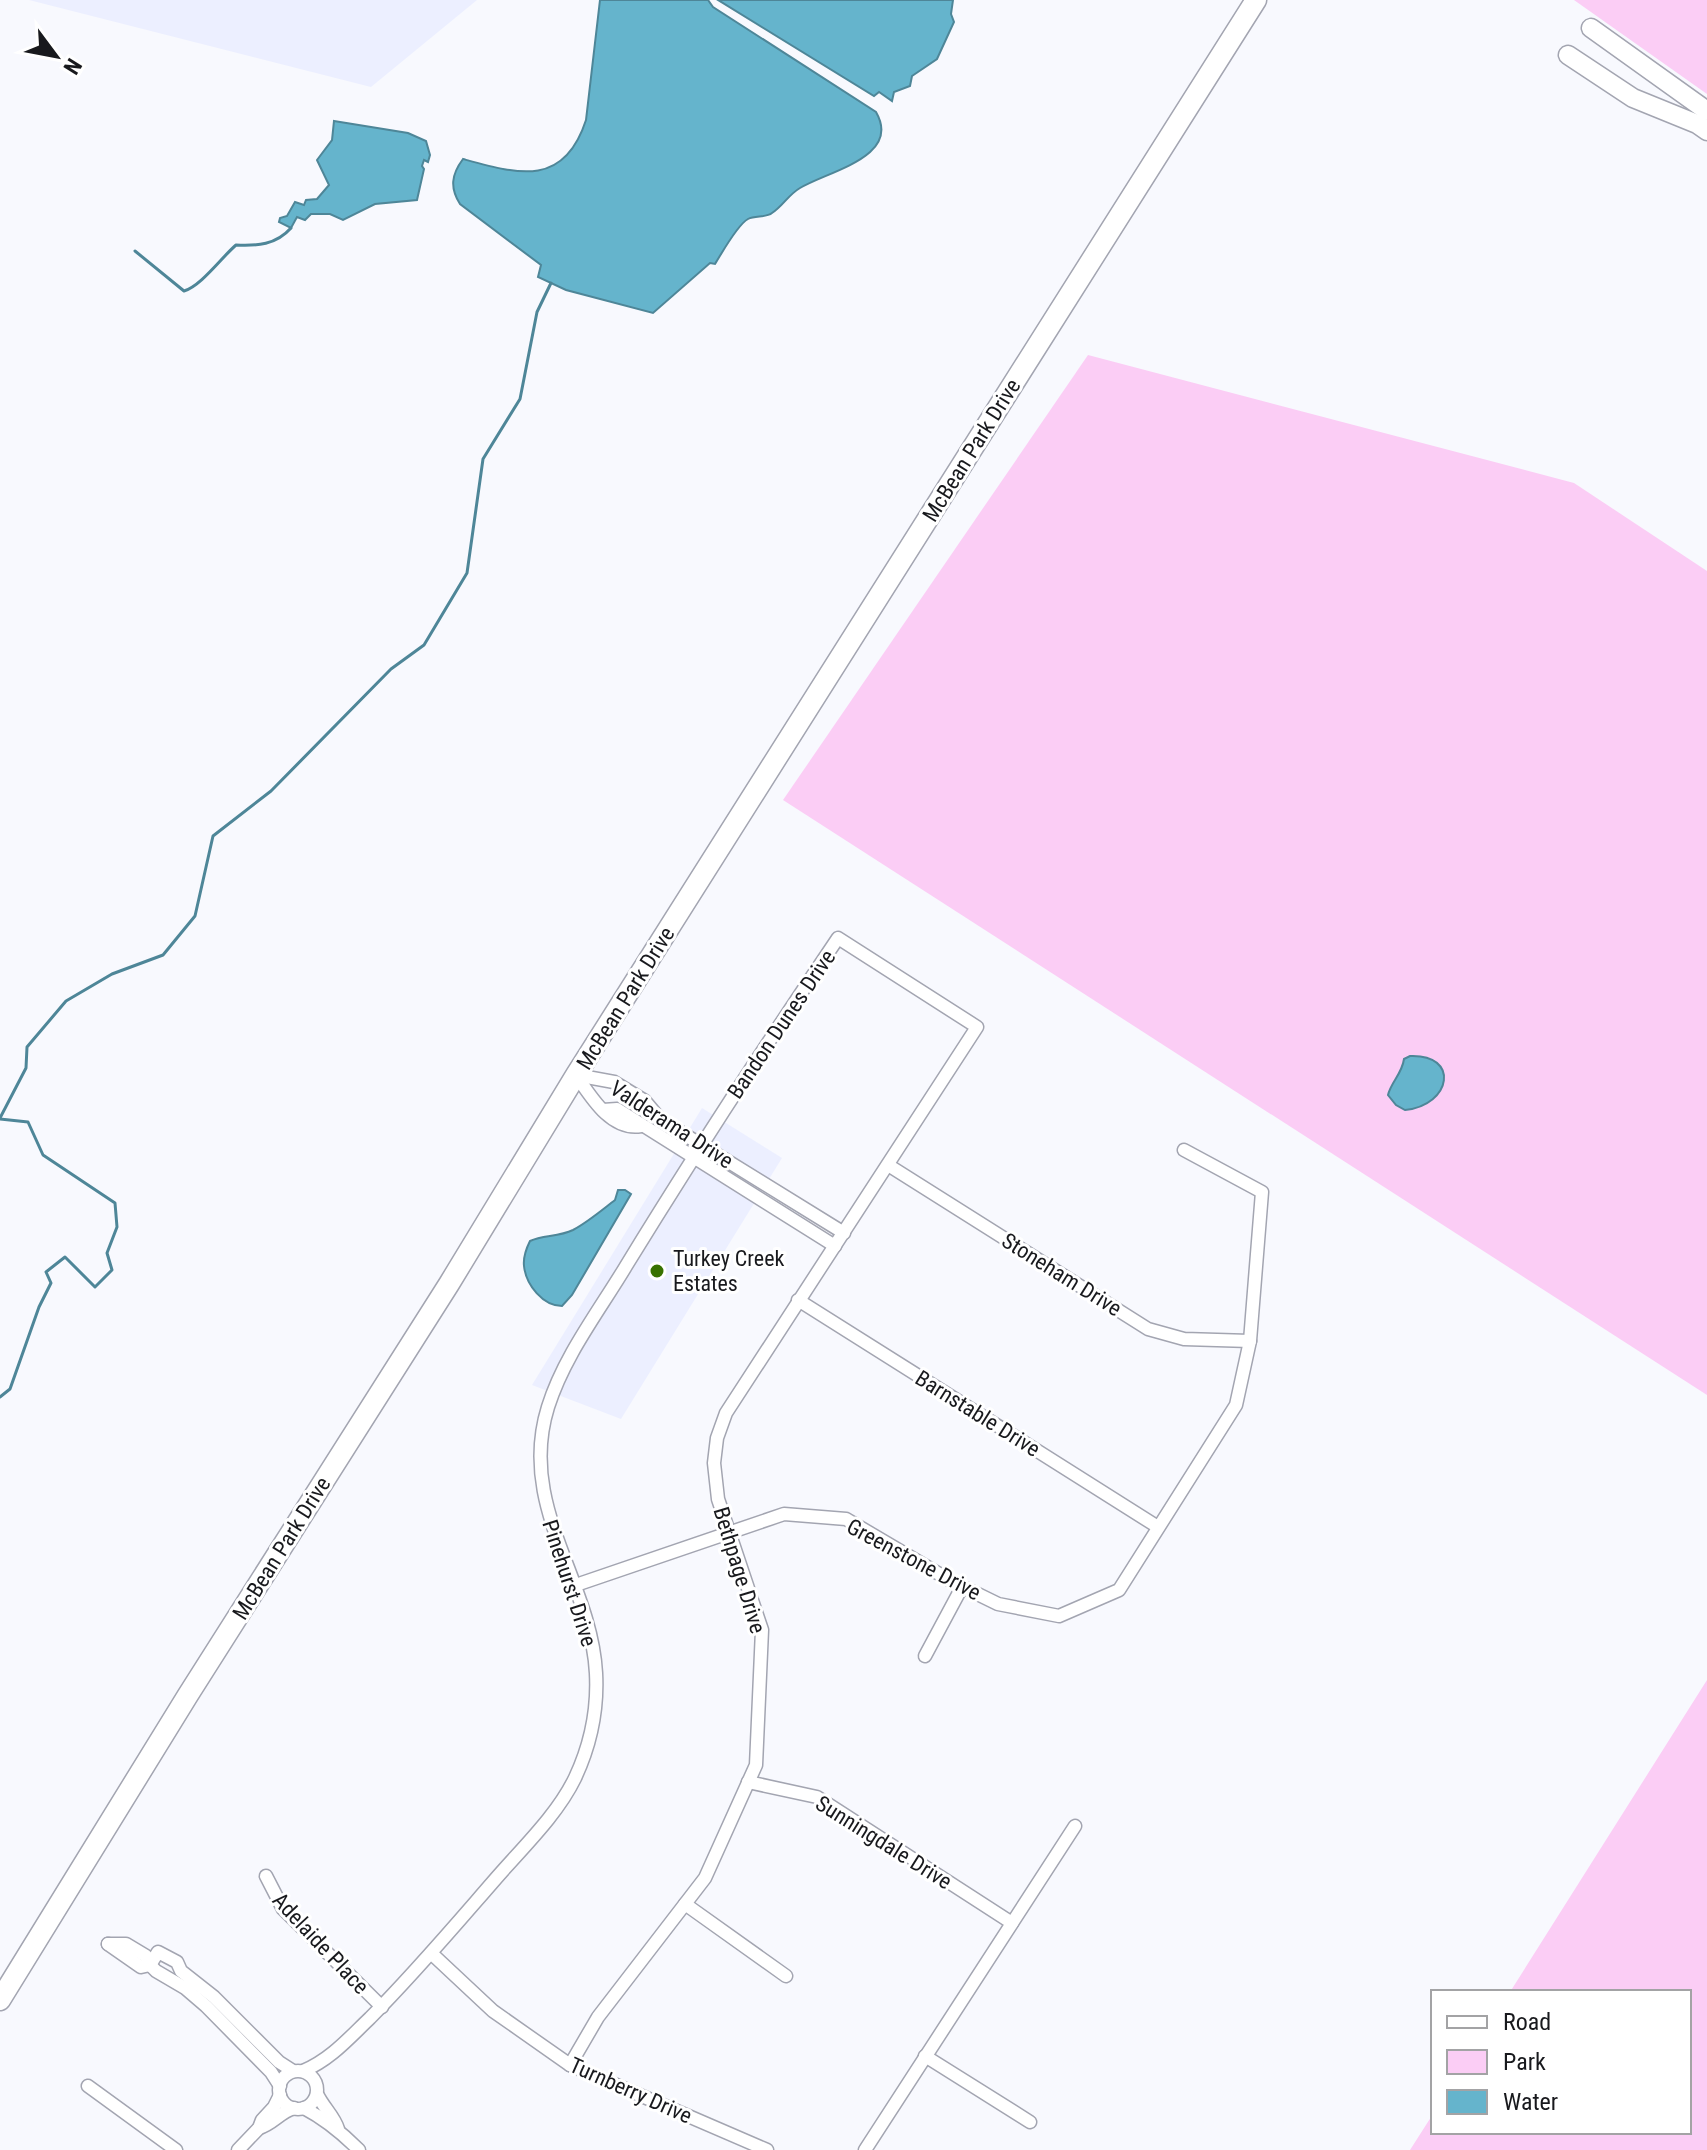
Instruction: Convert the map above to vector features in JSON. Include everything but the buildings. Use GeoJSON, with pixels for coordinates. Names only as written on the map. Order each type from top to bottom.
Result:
{"type":"FeatureCollection","features":[{"type":"Feature","properties":{"kind":"main road","name":"McBean Park Drive"},"geometry":{"type":"LineString","coordinates":[[0,2000],[188,1695],[449,1284],[576,1075],[1256,0]]}},
{"type":"Feature","properties":{"kind":"main road"},"geometry":{"type":"LineString","coordinates":[[1591,28],[1707,111]]}},
{"type":"Feature","properties":{"kind":"main road"},"geometry":{"type":"LineString","coordinates":[[1568,55],[1633,98],[1707,131]]}},
{"type":"Feature","properties":{"kind":"street","name":"Bandon Dunes Drive"},"geometry":{"type":"LineString","coordinates":[[697,1150],[838,938],[977,1027],[835,1246]]}},
{"type":"Feature","properties":{"kind":"street","name":"Valderama Drive"},"geometry":{"type":"LineString","coordinates":[[576,1075],[603,1110],[624,1126],[643,1126],[697,1150],[844,1233]]}},
{"type":"Feature","properties":{"kind":"street","name":"Valderama Drive"},"geometry":{"type":"LineString","coordinates":[[576,1075],[614,1082],[645,1101],[661,1120],[697,1150],[835,1246]]}},
{"type":"Feature","properties":{"kind":"street"},"geometry":{"type":"LineString","coordinates":[[643,1126],[652,1118],[652,1111]]}},
{"type":"Feature","properties":{"kind":"street","name":"Pinehurst Drive"},"geometry":{"type":"LineString","coordinates":[[298,2071],[336,2052],[382,2007],[548,1818],[583,1760],[595,1715],[596,1669],[586,1623],[549,1517],[541,1484],[540,1450],[548,1408],[565,1367],[697,1150]]}},
{"type":"Feature","properties":{"kind":"street","name":"Greenstone Drive"},"geometry":{"type":"LineString","coordinates":[[573,1586],[784,1514],[846,1519],[962,1587],[998,1604],[1059,1616],[1119,1590],[1236,1405],[1250,1341],[1262,1192],[1184,1150]]}},
{"type":"Feature","properties":{"kind":"street","name":"Stoneham Drive"},"geometry":{"type":"LineString","coordinates":[[888,1165],[1148,1329],[1184,1339],[1250,1341]]}},
{"type":"Feature","properties":{"kind":"street","name":"Bethpage Drive"},"geometry":{"type":"LineString","coordinates":[[570,2065],[598,2017],[705,1878],[756,1765],[762,1630],[718,1499],[714,1463],[717,1438],[726,1413],[835,1246]]}},
{"type":"Feature","properties":{"kind":"street","name":"Barnstable Drive"},"geometry":{"type":"LineString","coordinates":[[798,1300],[1158,1527]]}},
{"type":"Feature","properties":{"kind":"street"},"geometry":{"type":"LineString","coordinates":[[925,1656],[962,1587]]}},
{"type":"Feature","properties":{"kind":"street","name":"Sunningdale Drive"},"geometry":{"type":"LineString","coordinates":[[748,1782],[817,1797],[1012,1923]]}},
{"type":"Feature","properties":{"kind":"street"},"geometry":{"type":"LineString","coordinates":[[865,2150],[1075,1826]]}},
{"type":"Feature","properties":{"kind":"street","name":"Adelaide Place"},"geometry":{"type":"LineString","coordinates":[[266,1876],[283,1909],[382,2007]]}},
{"type":"Feature","properties":{"kind":"street"},"geometry":{"type":"LineString","coordinates":[[685,1904],[786,1976]]}},
{"type":"Feature","properties":{"kind":"street"},"geometry":{"type":"LineString","coordinates":[[108,1944],[141,1967],[150,1965],[185,1988],[271,2072],[286,2104],[319,2116],[329,2126],[338,2129],[359,2150]]}},
{"type":"Feature","properties":{"kind":"street"},"geometry":{"type":"LineString","coordinates":[[150,1965],[158,1952],[177,1962],[181,1971],[204,1988],[279,2062],[311,2076],[325,2110],[335,2120],[338,2129]]}},
{"type":"Feature","properties":{"kind":"street","name":"Turnberry Drive"},"geometry":{"type":"LineString","coordinates":[[431,1953],[493,2011],[570,2065],[767,2150]]}},
{"type":"Feature","properties":{"kind":"street","name":"Pinehurst Drive"},"geometry":{"type":"LineString","coordinates":[[317,2089],[336,2052]]}},
{"type":"Feature","properties":{"kind":"street"},"geometry":{"type":"LineString","coordinates":[[925,2056],[1030,2122]]}},
{"type":"Feature","properties":{"kind":"street"},"geometry":{"type":"LineString","coordinates":[[238,2150],[274,2107],[284,2077],[298,2071]]}},
{"type":"Feature","properties":{"kind":"street"},"geometry":{"type":"LineString","coordinates":[[88,2086],[176,2150]]}},
{"type":"Feature","properties":{"kind":"street"},"geometry":{"type":"LineString","coordinates":[[259,2128],[268,2126],[283,2112],[312,2103],[317,2089]]}},
{"type":"Feature","properties":{"kind":"shaded area"},"geometry":{"type":"Polygon","coordinates":[[[29,0],[477,0],[371,87],[29,0]]]}},
{"type":"Feature","properties":{"kind":"shaded area","name":"Turkey Creek Estates"},"geometry":{"type":"Polygon","coordinates":[[[702,1108],[782,1158],[621,1419],[532,1385],[702,1108]]]}},
{"type":"Feature","properties":{"kind":"green space"},"geometry":{"type":"Polygon","coordinates":[[[1574,0],[1707,0],[1707,94],[1574,0]]]}},
{"type":"Feature","properties":{"kind":"green space"},"geometry":{"type":"Polygon","coordinates":[[[1088,355],[1574,483],[1707,571],[1707,1395],[783,800],[1088,355]]]}},
{"type":"Feature","properties":{"kind":"green space"},"geometry":{"type":"Polygon","coordinates":[[[1707,1680],[1707,2150],[1410,2150],[1431,2117],[1431,2134],[1691,2134],[1691,1990],[1511,1990],[1707,1680]]]}},
{"type":"Feature","properties":{"kind":"water"},"geometry":{"type":"Polygon","coordinates":[[[600,0],[708,0],[713,7],[876,112],[881,127],[879,140],[871,151],[800,188],[770,215],[744,222],[715,264],[710,263],[653,313],[566,290],[538,277],[541,265],[460,204],[453,187],[454,176],[463,159],[502,169],[537,171],[565,157],[577,142],[586,120],[600,0]]]}},
{"type":"Feature","properties":{"kind":"water"},"geometry":{"type":"Polygon","coordinates":[[[718,0],[953,0],[951,14],[954,22],[937,59],[912,76],[910,86],[894,92],[892,101],[879,92],[874,96],[718,0]]]}},
{"type":"Feature","properties":{"kind":"water"},"geometry":{"type":"Polygon","coordinates":[[[334,121],[408,133],[426,141],[430,155],[428,162],[424,160],[422,166],[424,169],[417,200],[375,204],[343,220],[330,214],[311,214],[305,220],[297,217],[291,228],[279,222],[280,218],[287,216],[295,202],[304,205],[306,200],[317,199],[329,185],[317,160],[332,140],[334,121]]]}},
{"type":"Feature","properties":{"kind":"water"},"geometry":{"type":"Polygon","coordinates":[[[1410,1056],[1437,1063],[1443,1071],[1444,1080],[1433,1099],[1405,1110],[1388,1095],[1404,1059],[1410,1056]]]}},
{"type":"Feature","properties":{"kind":"water"},"geometry":{"type":"Polygon","coordinates":[[[618,1190],[631,1194],[572,1295],[562,1306],[548,1302],[532,1287],[525,1273],[524,1256],[530,1241],[579,1227],[615,1200],[618,1190]]]}},
{"type":"Feature","properties":{"kind":"waterway"},"geometry":{"type":"LineString","coordinates":[[135,251],[184,291],[204,278],[236,245],[266,243],[279,238],[291,228]]}},
{"type":"Feature","properties":{"kind":"waterway"},"geometry":{"type":"LineString","coordinates":[[0,1118],[26,1068],[27,1047],[66,1001],[112,974],[163,955],[195,916],[213,836],[271,791],[391,669],[424,645],[467,573],[483,459],[520,399],[537,312],[551,283]]}},
{"type":"Feature","properties":{"kind":"waterway"},"geometry":{"type":"LineString","coordinates":[[0,1119],[28,1122],[43,1155],[115,1203],[117,1227],[107,1253],[112,1270],[95,1287],[65,1257],[46,1272],[51,1283],[39,1307],[10,1389],[0,1397]]}},
{"type":"Feature","properties":{"kind":"place","name":"Turkey Creek Estates"},"geometry":{"type":"Point","coordinates":[657,1271]}}]}
